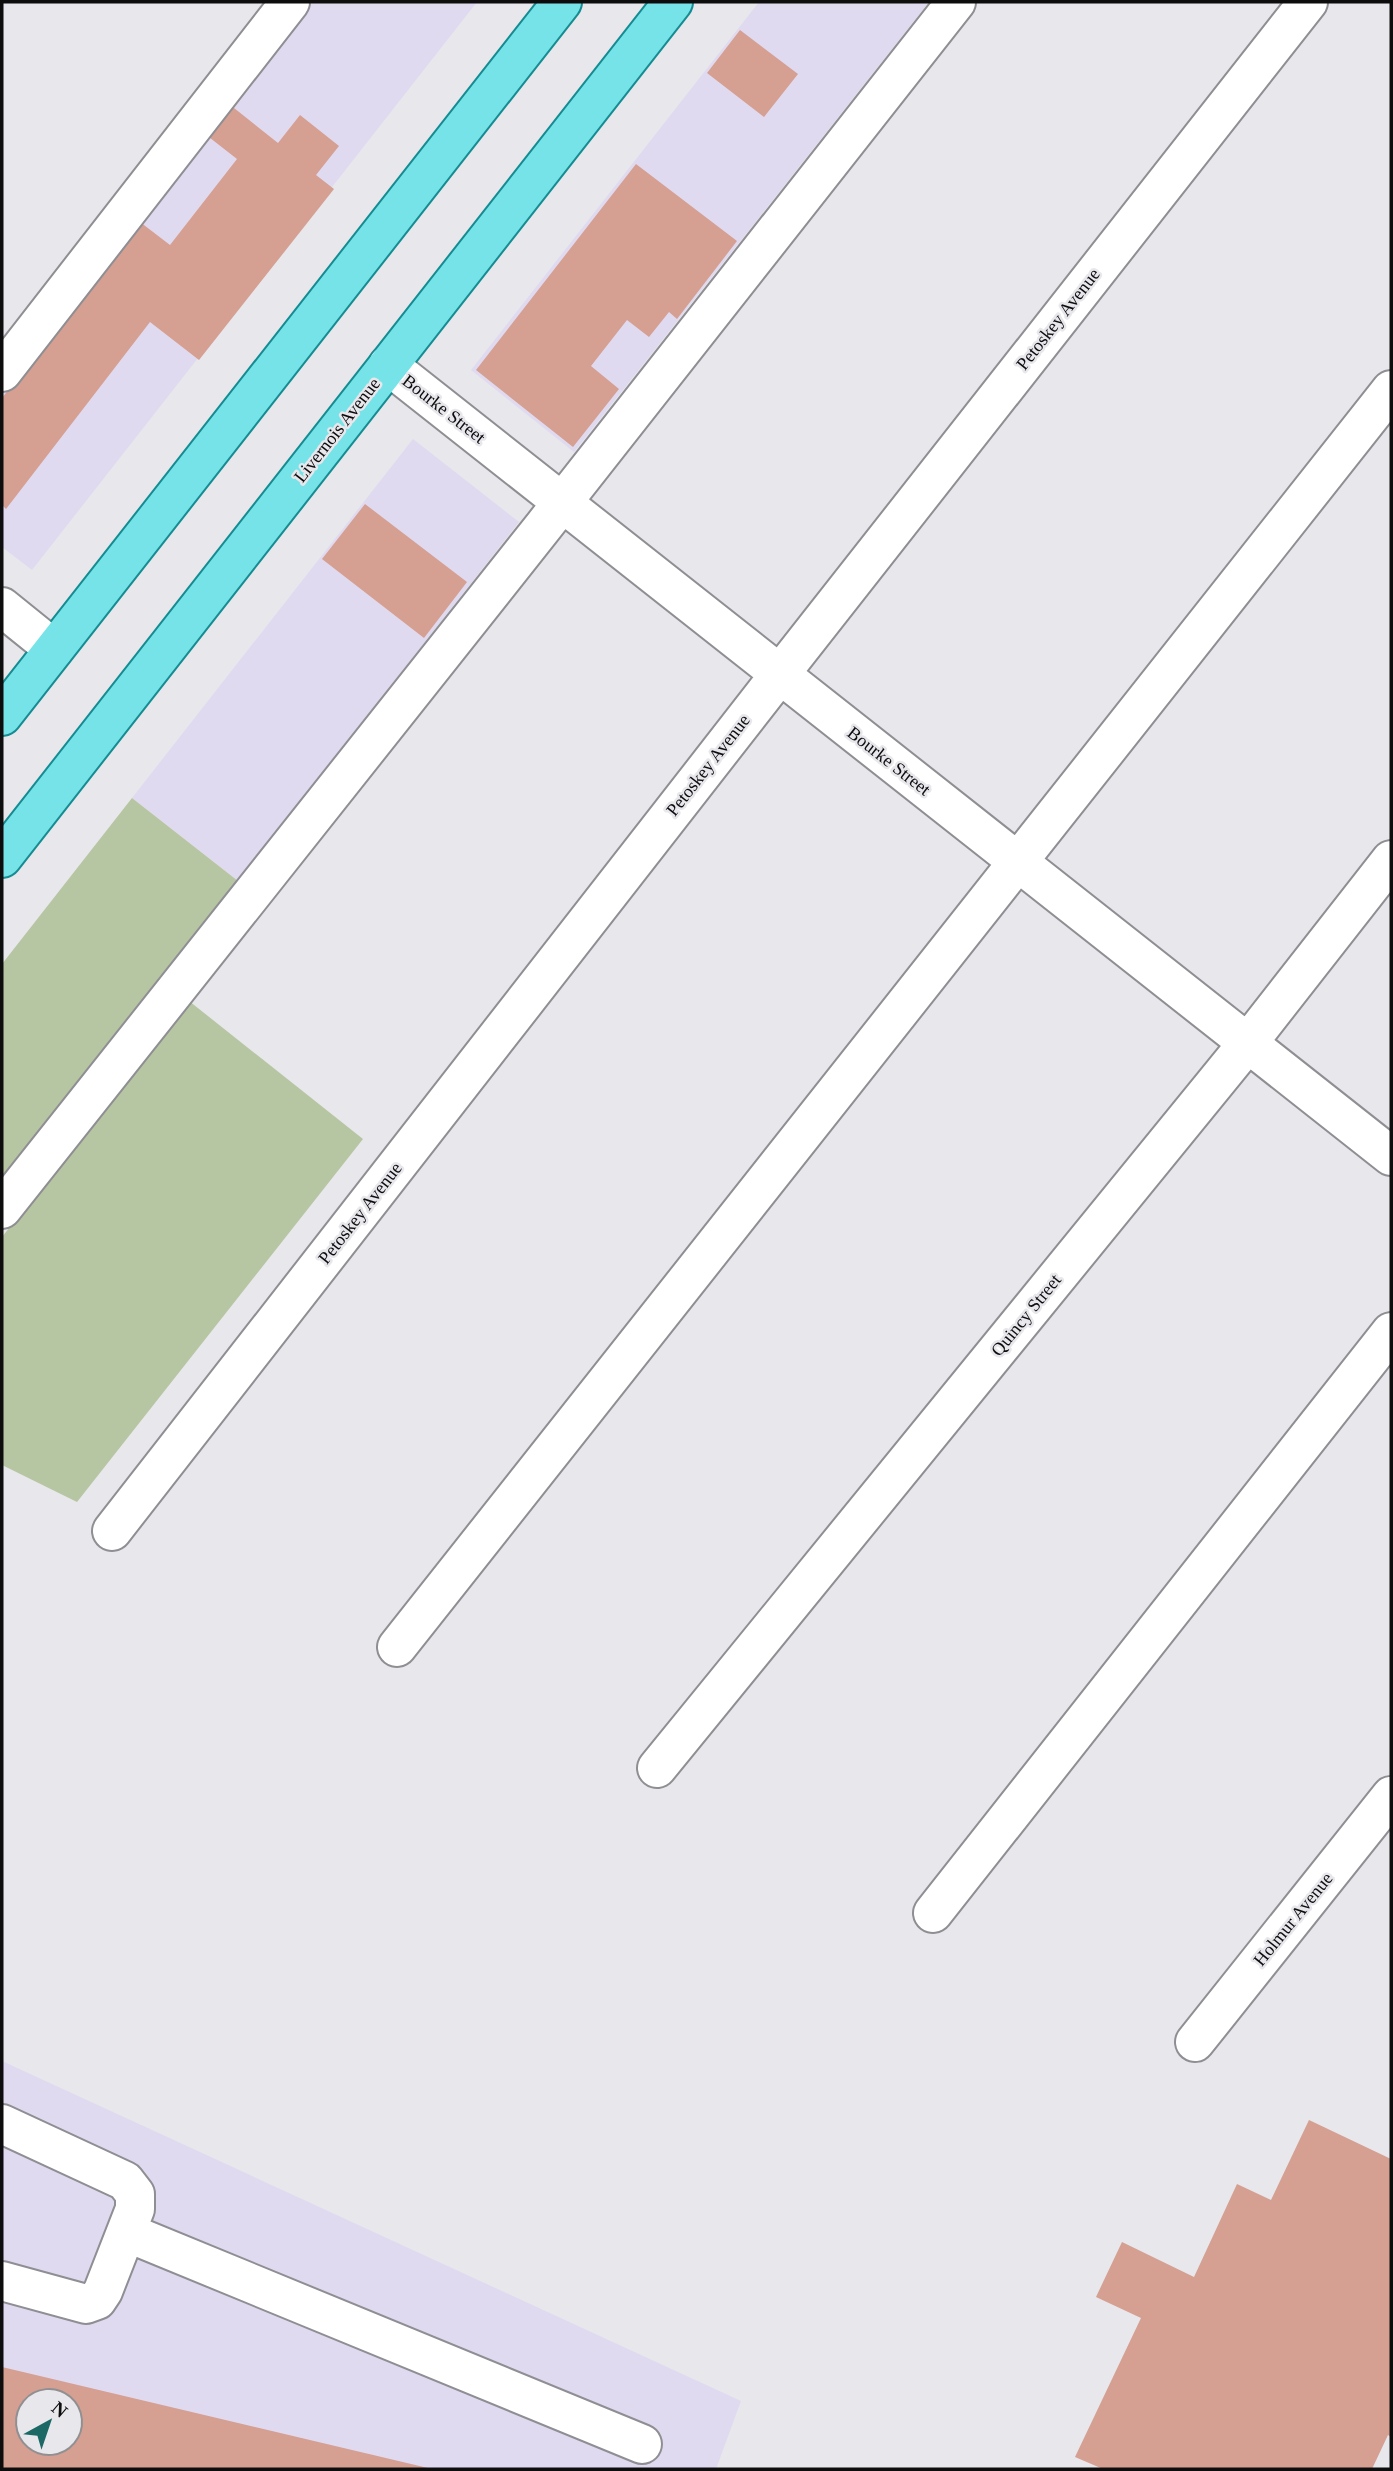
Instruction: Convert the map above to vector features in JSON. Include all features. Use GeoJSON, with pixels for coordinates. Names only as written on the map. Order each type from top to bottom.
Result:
{"type":"FeatureCollection","features":[{"type":"Feature","properties":{"kind":"main road"},"geometry":{"type":"LineString","coordinates":[[2,731],[10,705],[562,2]]}},
{"type":"Feature","properties":{"kind":"main road","name":"Livernois Avenue"},"geometry":{"type":"LineString","coordinates":[[2,858],[673,2]]}},
{"type":"Feature","properties":{"kind":"street"},"geometry":{"type":"LineString","coordinates":[[2,372],[290,2]]}},
{"type":"Feature","properties":{"kind":"street"},"geometry":{"type":"LineString","coordinates":[[2,1209],[956,2]]}},
{"type":"Feature","properties":{"kind":"street","name":"Petoskey Avenue"},"geometry":{"type":"LineString","coordinates":[[111,1531],[1308,2]]}},
{"type":"Feature","properties":{"kind":"street","name":"Bourke Street"},"geometry":{"type":"LineString","coordinates":[[388,365],[1391,1156]]}},
{"type":"Feature","properties":{"kind":"street"},"geometry":{"type":"LineString","coordinates":[[397,1647],[1391,390]]}},
{"type":"Feature","properties":{"kind":"street"},"geometry":{"type":"LineString","coordinates":[[2,607],[54,649]]}},
{"type":"Feature","properties":{"kind":"street","name":"Quincy Street"},"geometry":{"type":"LineString","coordinates":[[657,1768],[1247,1044],[1391,860]]}},
{"type":"Feature","properties":{"kind":"street"},"geometry":{"type":"LineString","coordinates":[[933,1913],[1391,1332]]}},
{"type":"Feature","properties":{"kind":"street","name":"Holmur Avenue"},"geometry":{"type":"LineString","coordinates":[[1195,2042],[1391,1796]]}},
{"type":"Feature","properties":{"kind":"street"},"geometry":{"type":"LineString","coordinates":[[2,2124],[125,2181],[135,2194],[135,2209],[97,2300],[86,2304],[2,2281]]}},
{"type":"Feature","properties":{"kind":"street"},"geometry":{"type":"LineString","coordinates":[[126,2232],[642,2444]]}},
{"type":"Feature","properties":{"kind":"shaded area"},"geometry":{"type":"Polygon","coordinates":[[[306,2],[477,2],[32,570],[2,547],[2,391],[306,2]]]}},
{"type":"Feature","properties":{"kind":"shaded area"},"geometry":{"type":"Polygon","coordinates":[[[759,2],[929,2],[574,452],[471,370],[759,2]]]}},
{"type":"Feature","properties":{"kind":"shaded area"},"geometry":{"type":"Polygon","coordinates":[[[413,439],[519,522],[238,881],[132,798],[413,439]]]}},
{"type":"Feature","properties":{"kind":"shaded area"},"geometry":{"type":"Polygon","coordinates":[[[2,2061],[741,2401],[716,2469],[2,2469],[2,2061]]]}},
{"type":"Feature","properties":{"kind":"green space"},"geometry":{"type":"Polygon","coordinates":[[[132,798],[238,881],[2,1180],[2,964],[132,798]]]}},
{"type":"Feature","properties":{"kind":"green space"},"geometry":{"type":"Polygon","coordinates":[[[189,1001],[363,1139],[77,1502],[2,1465],[2,1237],[189,1001]]]}},
{"type":"Feature","properties":{"kind":"building"},"geometry":{"type":"Polygon","coordinates":[[[740,30],[798,74],[764,117],[707,73],[740,30]]]}},
{"type":"Feature","properties":{"kind":"building"},"geometry":{"type":"Polygon","coordinates":[[[229,104],[278,143],[300,115],[339,146],[316,175],[334,189],[199,360],[150,322],[6,509],[2,505],[2,398],[140,222],[170,245],[237,159],[205,134],[229,104]]]}},
{"type":"Feature","properties":{"kind":"building"},"geometry":{"type":"Polygon","coordinates":[[[636,164],[737,241],[677,319],[669,312],[649,337],[627,320],[591,366],[619,389],[573,447],[476,370],[636,164]]]}},
{"type":"Feature","properties":{"kind":"building"},"geometry":{"type":"Polygon","coordinates":[[[365,504],[467,582],[424,638],[322,559],[365,504]]]}},
{"type":"Feature","properties":{"kind":"building"},"geometry":{"type":"Polygon","coordinates":[[[1309,2120],[1391,2159],[1391,2437],[1388,2435],[1372,2469],[1103,2469],[1075,2457],[1141,2318],[1096,2297],[1122,2242],[1194,2277],[1237,2184],[1271,2200],[1309,2120]]]}},
{"type":"Feature","properties":{"kind":"building"},"geometry":{"type":"Polygon","coordinates":[[[2,2367],[428,2468],[2,2469],[2,2367]]]}}]}
